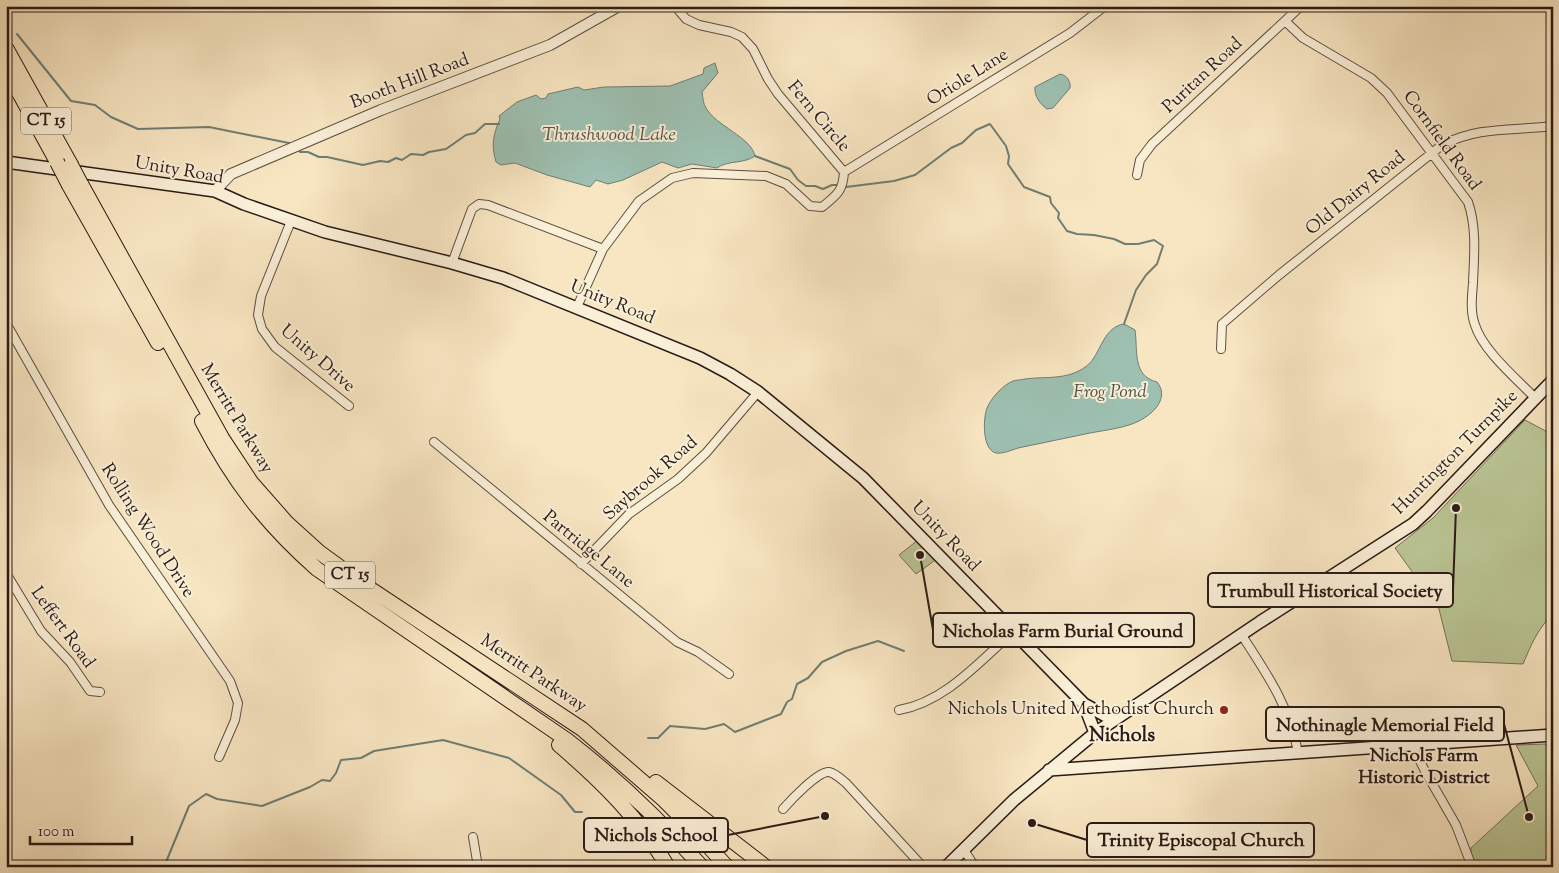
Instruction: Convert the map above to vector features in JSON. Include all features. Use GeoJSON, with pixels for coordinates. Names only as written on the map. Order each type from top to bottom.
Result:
{"type":"FeatureCollection","features":[{"type":"Feature","properties":{"kind":"highway","name":"Merritt Parkway"},"geometry":{"type":"LineString","coordinates":[[6,48],[71,165],[75,184],[226,465],[258,510],[286,541],[317,569],[567,740],[600,765],[659,820],[702,867]]}},
{"type":"Feature","properties":{"kind":"highway","name":"Merritt Parkway"},"geometry":{"type":"LineString","coordinates":[[6,70],[57,162],[75,184],[222,438],[251,482],[287,523],[319,552],[363,584],[582,729],[664,800],[727,867]]}},
{"type":"Feature","properties":{"kind":"highway"},"geometry":{"type":"LineString","coordinates":[[6,83],[42,135]]}},
{"type":"Feature","properties":{"kind":"highway"},"geometry":{"type":"LineString","coordinates":[[514,705],[614,794],[642,829],[668,867]]}},
{"type":"Feature","properties":{"kind":"highway"},"geometry":{"type":"LineString","coordinates":[[582,729],[616,751],[766,867]]}},
{"type":"Feature","properties":{"kind":"main road","name":"Unity Road"},"geometry":{"type":"LineString","coordinates":[[6,162],[214,192],[325,232],[452,262],[503,278],[700,358],[758,392],[863,478],[1084,704],[1113,720]]}},
{"type":"Feature","properties":{"kind":"main road","name":"Huntington Turnpike"},"geometry":{"type":"LineString","coordinates":[[946,867],[1014,800],[1095,733],[1241,634],[1413,524],[1553,380]]}},
{"type":"Feature","properties":{"kind":"main road","name":"Unity Road"},"geometry":{"type":"LineString","coordinates":[[1084,704],[1095,733]]}},
{"type":"Feature","properties":{"kind":"main road"},"geometry":{"type":"LineString","coordinates":[[1049,770],[1553,735]]}},
{"type":"Feature","properties":{"kind":"street","name":"Booth Hill Road"},"geometry":{"type":"LineString","coordinates":[[214,192],[231,174],[381,110],[550,45],[619,6]]}},
{"type":"Feature","properties":{"kind":"street","name":"Fern Circle"},"geometry":{"type":"LineString","coordinates":[[578,307],[603,249],[638,201],[672,178],[693,173],[766,176],[786,184],[810,206],[822,206],[838,194],[843,182],[844,172],[778,94],[753,49],[742,37],[731,32],[699,25],[686,19],[675,6]]}},
{"type":"Feature","properties":{"kind":"street","name":"Oriole Lane"},"geometry":{"type":"LineString","coordinates":[[844,172],[1070,32],[1105,6]]}},
{"type":"Feature","properties":{"kind":"street","name":"Puritan Road"},"geometry":{"type":"LineString","coordinates":[[1137,175],[1140,160],[1152,144],[1301,6]]}},
{"type":"Feature","properties":{"kind":"street","name":"Cornfield Road"},"geometry":{"type":"LineString","coordinates":[[1285,21],[1304,38],[1371,78],[1387,93],[1468,202],[1472,214],[1475,240],[1472,304],[1475,325],[1485,346],[1536,399]]}},
{"type":"Feature","properties":{"kind":"street","name":"Old Dairy Road"},"geometry":{"type":"LineString","coordinates":[[1221,349],[1222,324],[1278,275],[1432,153],[1453,140],[1470,133],[1506,128],[1531,129],[1553,126]]}},
{"type":"Feature","properties":{"kind":"street"},"geometry":{"type":"LineString","coordinates":[[452,262],[472,208],[479,204],[488,205],[603,249]]}},
{"type":"Feature","properties":{"kind":"street","name":"Unity Drive"},"geometry":{"type":"LineString","coordinates":[[291,221],[261,296],[258,315],[262,329],[275,347],[349,406]]}},
{"type":"Feature","properties":{"kind":"street","name":"Rolling Wood Drive"},"geometry":{"type":"LineString","coordinates":[[6,324],[110,505],[230,681],[238,703],[235,720],[219,757]]}},
{"type":"Feature","properties":{"kind":"street","name":"Saybrook Road"},"geometry":{"type":"LineString","coordinates":[[581,564],[629,514],[678,478],[706,453],[758,392]]}},
{"type":"Feature","properties":{"kind":"street","name":"Partridge Lane"},"geometry":{"type":"LineString","coordinates":[[434,442],[677,642],[698,652],[728,674]]}},
{"type":"Feature","properties":{"kind":"street","name":"Leffert Road"},"geometry":{"type":"LineString","coordinates":[[6,573],[41,631],[70,662],[90,691],[100,692]]}},
{"type":"Feature","properties":{"kind":"street"},"geometry":{"type":"LineString","coordinates":[[899,710],[916,707],[934,698],[956,682],[1013,632]]}},
{"type":"Feature","properties":{"kind":"street"},"geometry":{"type":"LineString","coordinates":[[1241,634],[1277,692],[1291,724],[1298,753]]}},
{"type":"Feature","properties":{"kind":"street"},"geometry":{"type":"LineString","coordinates":[[1412,745],[1456,826],[1472,867]]}},
{"type":"Feature","properties":{"kind":"street"},"geometry":{"type":"LineString","coordinates":[[783,809],[815,778],[828,772],[836,775],[846,783],[923,867]]}},
{"type":"Feature","properties":{"kind":"street"},"geometry":{"type":"LineString","coordinates":[[473,837],[478,867]]}},
{"type":"Feature","properties":{"kind":"street"},"geometry":{"type":"LineString","coordinates":[[964,850],[976,867]]}},
{"type":"Feature","properties":{"kind":"green space"},"geometry":{"type":"Polygon","coordinates":[[[1525,420],[1553,435],[1553,614],[1539,631],[1523,664],[1452,661],[1439,609],[1395,548],[1433,518],[1525,420]]]}},
{"type":"Feature","properties":{"kind":"green space"},"geometry":{"type":"Polygon","coordinates":[[[923,536],[941,556],[916,574],[899,555],[923,536]]]}},
{"type":"Feature","properties":{"kind":"green space"},"geometry":{"type":"Polygon","coordinates":[[[1546,744],[1553,765],[1553,867],[1476,867],[1471,858],[1471,848],[1538,786],[1516,745],[1546,744]]]}},
{"type":"Feature","properties":{"kind":"water","name":"Thrushwood Lake"},"geometry":{"type":"Polygon","coordinates":[[[715,63],[718,73],[702,92],[704,105],[717,120],[747,143],[755,156],[751,158],[717,168],[692,164],[678,168],[662,162],[623,180],[608,184],[596,180],[590,187],[547,175],[515,163],[501,165],[496,162],[493,140],[500,119],[499,116],[517,102],[536,95],[541,99],[546,98],[548,94],[578,87],[584,90],[604,87],[670,86],[703,74],[704,68],[715,63]]]}},
{"type":"Feature","properties":{"kind":"water"},"geometry":{"type":"Polygon","coordinates":[[[1060,74],[1068,79],[1070,88],[1053,108],[1047,109],[1038,100],[1035,94],[1035,87],[1060,74]]]}},
{"type":"Feature","properties":{"kind":"water","name":"Frog Pond"},"geometry":{"type":"Polygon","coordinates":[[[1124,324],[1135,330],[1138,361],[1143,374],[1157,382],[1161,388],[1161,400],[1150,414],[1139,421],[1122,427],[1002,453],[991,451],[986,440],[984,426],[986,413],[991,400],[1001,389],[1014,381],[1059,377],[1083,369],[1094,358],[1107,334],[1117,326],[1124,324]]]}},
{"type":"Feature","properties":{"kind":"waterway"},"geometry":{"type":"LineString","coordinates":[[17,34],[71,101],[95,105],[111,117],[138,129],[209,127],[289,143]]}},
{"type":"Feature","properties":{"kind":"waterway"},"geometry":{"type":"LineString","coordinates":[[300,152],[308,152],[319,157],[363,165],[380,161],[388,162],[396,158],[402,160],[411,154],[423,155],[446,149],[466,135],[475,133],[485,124],[499,124]]}},
{"type":"Feature","properties":{"kind":"waterway"},"geometry":{"type":"LineString","coordinates":[[846,187],[894,181],[915,175],[951,148],[962,143],[976,130],[990,124],[1006,146],[1009,156],[1008,164],[1024,187],[1050,197],[1051,203],[1059,213],[1058,218],[1067,231],[1114,239],[1125,244],[1138,244],[1154,240],[1163,246],[1157,264],[1146,275],[1136,290],[1124,324]]}},
{"type":"Feature","properties":{"kind":"waterway"},"geometry":{"type":"LineString","coordinates":[[755,156],[790,169],[798,180],[806,186],[815,186],[823,189],[832,185],[838,185]]}},
{"type":"Feature","properties":{"kind":"waterway"},"geometry":{"type":"LineString","coordinates":[[648,738],[658,738],[670,726],[705,729],[724,724],[735,732],[781,714],[787,702],[792,699],[797,684],[808,678],[822,662],[846,651],[878,641],[904,651]]}},
{"type":"Feature","properties":{"kind":"waterway"},"geometry":{"type":"LineString","coordinates":[[164,867],[189,806],[206,794],[217,799],[262,806],[310,787],[322,780],[330,781],[336,773],[341,760],[361,758],[374,751],[443,740],[509,758],[561,795],[575,812],[582,812]]}},
{"type":"Feature","properties":{"kind":"place","name":"Trumbull Historical Society"},"geometry":{"type":"Point","coordinates":[1456,508]}},
{"type":"Feature","properties":{"kind":"place","name":"Nicholas Farm Burial Ground"},"geometry":{"type":"Point","coordinates":[920,555]}},
{"type":"Feature","properties":{"kind":"place","name":"Nichols United Methodist Church"},"geometry":{"type":"Point","coordinates":[1224,710]}},
{"type":"Feature","properties":{"kind":"place","name":"Nichols School"},"geometry":{"type":"Point","coordinates":[825,816]}},
{"type":"Feature","properties":{"kind":"place","name":"Nothinagle Memorial Field"},"geometry":{"type":"Point","coordinates":[1529,817]}},
{"type":"Feature","properties":{"kind":"place","name":"Trinity Episcopal Church"},"geometry":{"type":"Point","coordinates":[1032,823]}},
{"type":"Feature","properties":{"kind":"district","name":"Nichols"},"geometry":{"type":"Point","coordinates":[1122,736]}},
{"type":"Feature","properties":{"kind":"district","name":"Nichols Farm Historic District"},"geometry":{"type":"Point","coordinates":[1424,767]}}]}
